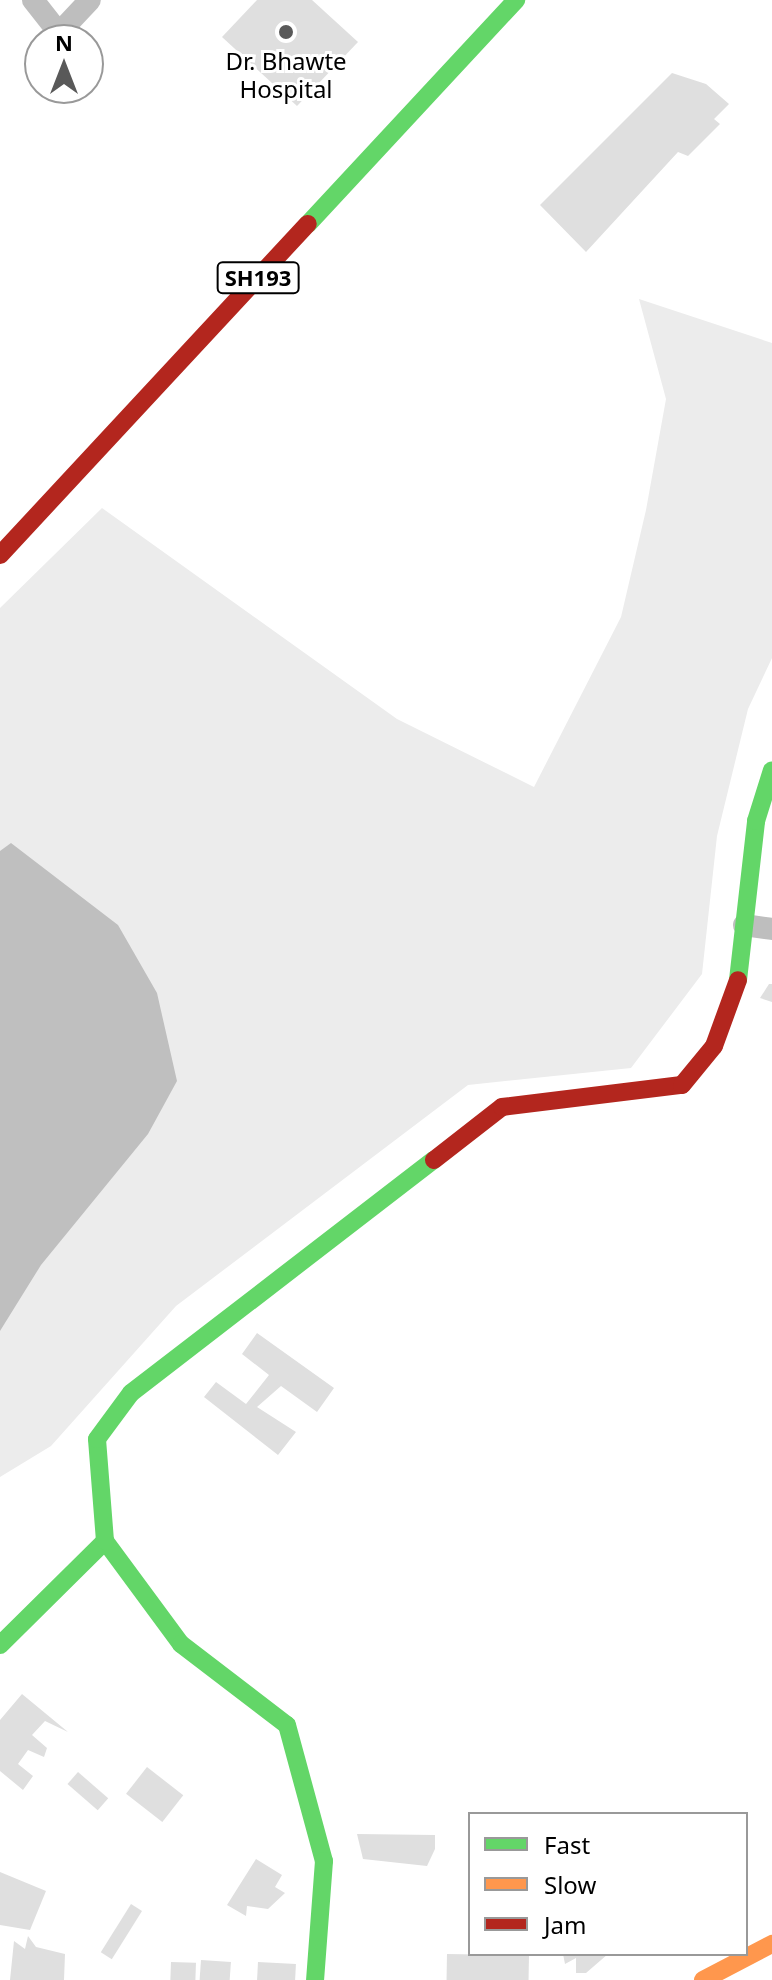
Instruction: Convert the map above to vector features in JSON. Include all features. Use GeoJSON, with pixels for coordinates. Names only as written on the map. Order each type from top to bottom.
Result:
{"type":"FeatureCollection","features":[{"type":"Feature","properties":{"kind":"main road","name":"SH193"},"geometry":{"type":"LineString","coordinates":[[0,555],[516,0]]}},
{"type":"Feature","properties":{"kind":"main road"},"geometry":{"type":"LineString","coordinates":[[315,1980],[324,1861],[287,1725],[181,1644],[105,1541],[97,1439],[131,1393],[502,1107],[629,1097],[682,1085],[714,1046],[736,998],[756,821],[772,770]]}},
{"type":"Feature","properties":{"kind":"main road"},"geometry":{"type":"LineString","coordinates":[[0,1645],[105,1541]]}},
{"type":"Feature","properties":{"kind":"main road"},"geometry":{"type":"LineString","coordinates":[[703,1980],[772,1944]]}},
{"type":"Feature","properties":{"kind":"street"},"geometry":{"type":"LineString","coordinates":[[33,0],[59,33],[90,0]]}},
{"type":"Feature","properties":{"kind":"street"},"geometry":{"type":"LineString","coordinates":[[744,925],[772,929]]}},
{"type":"Feature","properties":{"kind":"shaded area"},"geometry":{"type":"Polygon","coordinates":[[[639,299],[772,343],[772,658],[748,709],[717,836],[702,974],[631,1068],[468,1085],[176,1306],[51,1446],[0,1477],[0,608],[102,508],[397,719],[534,787],[621,617],[646,510],[666,399],[639,299]]]}},
{"type":"Feature","properties":{"kind":"shaded area"},"geometry":{"type":"Polygon","coordinates":[[[11,843],[118,925],[157,993],[177,1081],[148,1134],[41,1265],[0,1331],[0,851],[11,843]]]}},
{"type":"Feature","properties":{"kind":"building"},"geometry":{"type":"Polygon","coordinates":[[[257,0],[312,0],[358,42],[297,106],[222,37],[257,0]]]}},
{"type":"Feature","properties":{"kind":"building"},"geometry":{"type":"Polygon","coordinates":[[[672,73],[706,84],[729,104],[714,119],[720,124],[688,156],[678,152],[586,252],[540,205],[672,73]]]}},
{"type":"Feature","properties":{"kind":"building"},"geometry":{"type":"Polygon","coordinates":[[[772,984],[772,1002],[760,998],[772,984]]]}},
{"type":"Feature","properties":{"kind":"building"},"geometry":{"type":"Polygon","coordinates":[[[257,1333],[334,1388],[317,1412],[281,1386],[257,1407],[296,1432],[278,1455],[204,1397],[216,1382],[246,1404],[269,1375],[242,1354],[257,1333]]]}},
{"type":"Feature","properties":{"kind":"building"},"geometry":{"type":"Polygon","coordinates":[[[22,1694],[68,1732],[45,1721],[32,1735],[47,1748],[44,1757],[28,1750],[18,1764],[33,1776],[23,1790],[0,1771],[0,1720],[22,1694]]]}},
{"type":"Feature","properties":{"kind":"building"},"geometry":{"type":"Polygon","coordinates":[[[147,1767],[183,1795],[162,1822],[126,1794],[147,1767]]]}},
{"type":"Feature","properties":{"kind":"building"},"geometry":{"type":"Polygon","coordinates":[[[78,1772],[108,1798],[98,1810],[68,1784],[78,1772]]]}},
{"type":"Feature","properties":{"kind":"building"},"geometry":{"type":"Polygon","coordinates":[[[357,1834],[435,1835],[435,1849],[427,1866],[363,1859],[357,1834]]]}},
{"type":"Feature","properties":{"kind":"building"},"geometry":{"type":"Polygon","coordinates":[[[256,1859],[282,1875],[275,1887],[285,1893],[268,1909],[247,1906],[246,1916],[227,1905],[256,1859]]]}},
{"type":"Feature","properties":{"kind":"building"},"geometry":{"type":"Polygon","coordinates":[[[0,1872],[46,1891],[30,1930],[0,1925],[0,1872]]]}},
{"type":"Feature","properties":{"kind":"building"},"geometry":{"type":"Polygon","coordinates":[[[131,1904],[142,1911],[112,1959],[101,1952],[131,1904]]]}},
{"type":"Feature","properties":{"kind":"building"},"geometry":{"type":"Polygon","coordinates":[[[28,1936],[36,1947],[65,1954],[64,1980],[10,1980],[14,1941],[25,1949],[28,1936]]]}},
{"type":"Feature","properties":{"kind":"building"},"geometry":{"type":"Polygon","coordinates":[[[447,1954],[529,1956],[529,1980],[447,1980],[447,1954]]]}},
{"type":"Feature","properties":{"kind":"building"},"geometry":{"type":"Polygon","coordinates":[[[563,1956],[606,1956],[586,1973],[576,1973],[576,1958],[565,1964],[563,1956]]]}},
{"type":"Feature","properties":{"kind":"building"},"geometry":{"type":"Polygon","coordinates":[[[201,1960],[231,1962],[230,1980],[200,1980],[201,1960]]]}},
{"type":"Feature","properties":{"kind":"building"},"geometry":{"type":"Polygon","coordinates":[[[171,1962],[196,1963],[195,1980],[170,1980],[171,1962]]]}},
{"type":"Feature","properties":{"kind":"building"},"geometry":{"type":"Polygon","coordinates":[[[258,1962],[296,1964],[295,1980],[257,1980],[258,1962]]]}},
{"type":"Feature","properties":{"kind":"traffic: fast"},"geometry":{"type":"LineString","coordinates":[[308,224],[516,0]]}},
{"type":"Feature","properties":{"kind":"traffic: fast"},"geometry":{"type":"LineString","coordinates":[[738,980],[756,821],[772,770]]}},
{"type":"Feature","properties":{"kind":"traffic: fast"},"geometry":{"type":"LineString","coordinates":[[0,1645],[105,1541],[97,1439],[131,1393],[434,1160]]}},
{"type":"Feature","properties":{"kind":"traffic: fast"},"geometry":{"type":"LineString","coordinates":[[105,1541],[181,1644],[287,1725],[324,1861],[315,1980]]}},
{"type":"Feature","properties":{"kind":"traffic: slow"},"geometry":{"type":"LineString","coordinates":[[703,1980],[772,1944]]}},
{"type":"Feature","properties":{"kind":"traffic: jam"},"geometry":{"type":"LineString","coordinates":[[0,555],[308,224]]}},
{"type":"Feature","properties":{"kind":"traffic: jam"},"geometry":{"type":"LineString","coordinates":[[434,1160],[502,1107],[682,1085],[714,1046],[738,980]]}},
{"type":"Feature","properties":{"kind":"place","name":"Dr. Bhawte Hospital"},"geometry":{"type":"Point","coordinates":[286,32]}}]}
